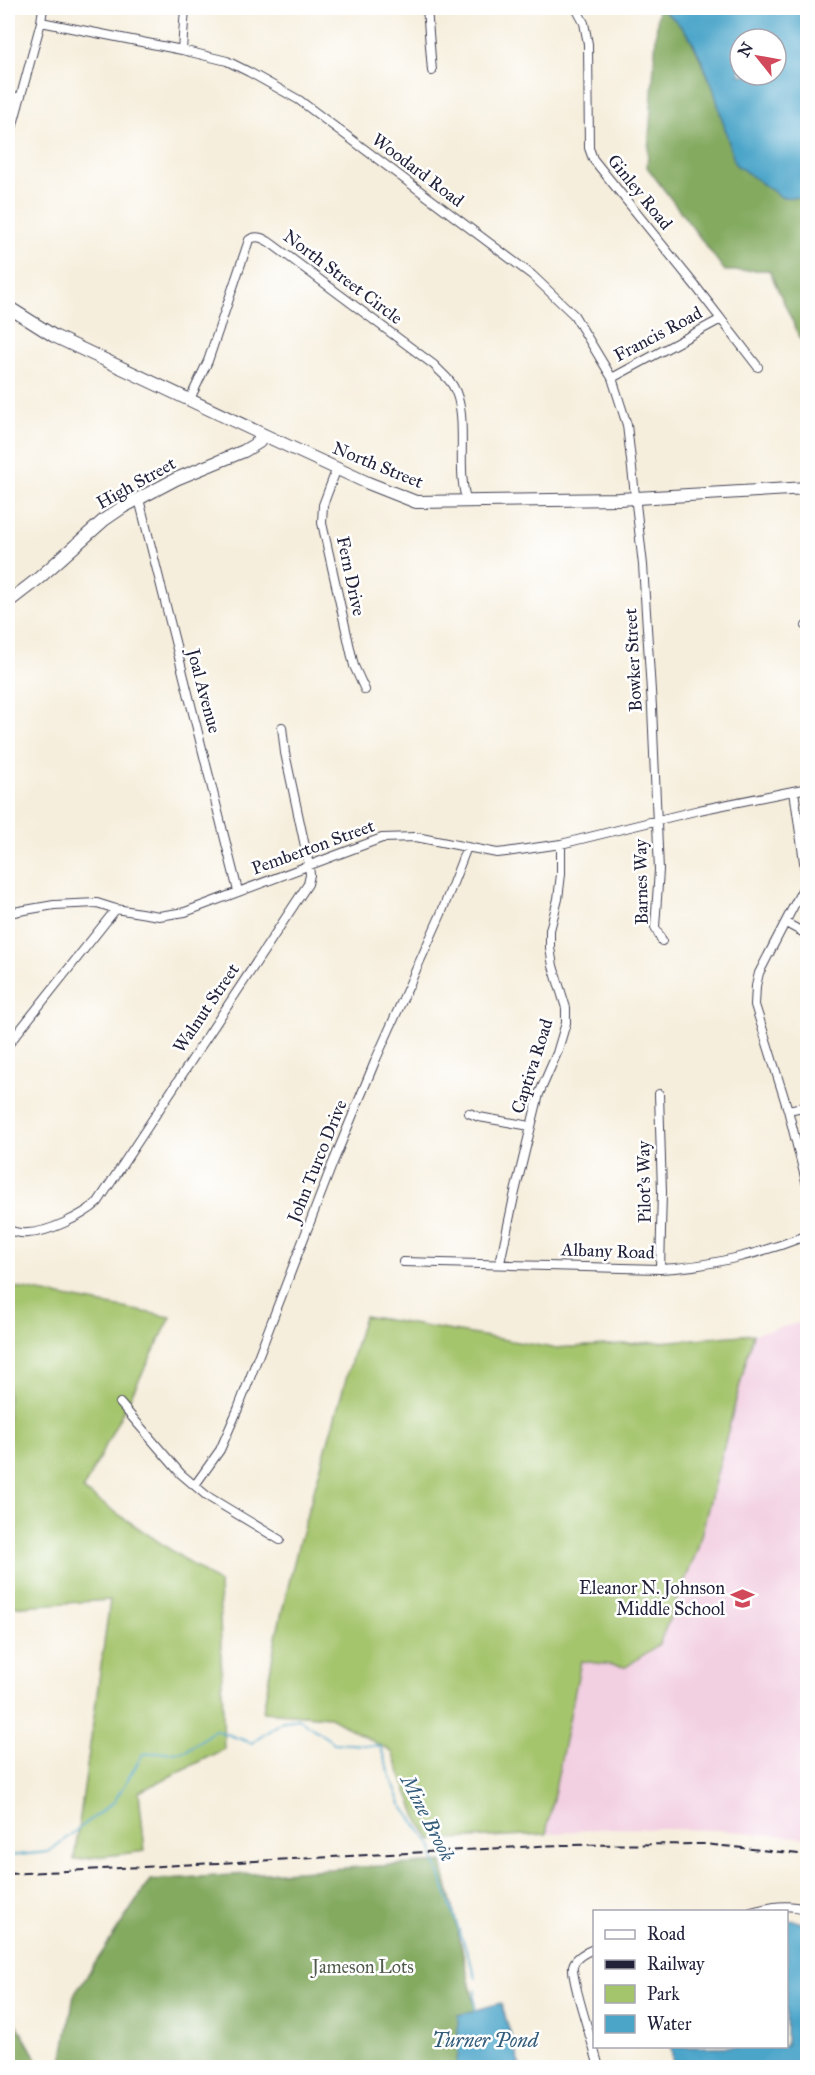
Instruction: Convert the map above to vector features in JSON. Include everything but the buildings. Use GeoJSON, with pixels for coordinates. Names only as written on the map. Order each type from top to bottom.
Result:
{"type":"FeatureCollection","features":[{"type":"Feature","properties":{"kind":"street"},"geometry":{"type":"LineString","coordinates":[[8,143],[43,8]]}},
{"type":"Feature","properties":{"kind":"street"},"geometry":{"type":"LineString","coordinates":[[182,50],[185,8]]}},
{"type":"Feature","properties":{"kind":"street"},"geometry":{"type":"LineString","coordinates":[[427,8],[432,71]]}},
{"type":"Feature","properties":{"kind":"street","name":"Ginley Road"},"geometry":{"type":"LineString","coordinates":[[576,8],[584,23],[588,44],[588,148],[593,159],[758,367]]}},
{"type":"Feature","properties":{"kind":"street","name":"Woodard Road"},"geometry":{"type":"LineString","coordinates":[[41,22],[182,50],[227,62],[299,100],[532,275],[574,315],[612,378],[627,425],[636,498]]}},
{"type":"Feature","properties":{"kind":"street"},"geometry":{"type":"LineString","coordinates":[[8,95],[20,98]]}},
{"type":"Feature","properties":{"kind":"street","name":"North Street Circle"},"geometry":{"type":"LineString","coordinates":[[190,399],[211,353],[249,240],[260,237],[434,365],[453,386],[460,410],[462,490],[467,502]]}},
{"type":"Feature","properties":{"kind":"street","name":"North Street"},"geometry":{"type":"LineString","coordinates":[[8,307],[54,336],[264,435],[416,502],[636,498],[807,488]]}},
{"type":"Feature","properties":{"kind":"street","name":"Francis Road"},"geometry":{"type":"LineString","coordinates":[[612,378],[721,319]]}},
{"type":"Feature","properties":{"kind":"street","name":"High Street"},"geometry":{"type":"LineString","coordinates":[[8,602],[39,578],[104,520],[176,479],[244,451],[259,442],[264,435]]}},
{"type":"Feature","properties":{"kind":"street","name":"Fern Drive"},"geometry":{"type":"LineString","coordinates":[[337,468],[323,505],[322,523],[354,666],[365,690]]}},
{"type":"Feature","properties":{"kind":"street","name":"Bowker Street"},"geometry":{"type":"LineString","coordinates":[[636,498],[650,669],[656,821]]}},
{"type":"Feature","properties":{"kind":"street","name":"Joal Avenue"},"geometry":{"type":"LineString","coordinates":[[139,499],[238,891]]}},
{"type":"Feature","properties":{"kind":"street","name":"Walnut Street"},"geometry":{"type":"LineString","coordinates":[[8,1230],[26,1234],[44,1231],[77,1216],[98,1202],[308,884],[309,865],[285,753],[282,727]]}},
{"type":"Feature","properties":{"kind":"street","name":"Pemberton Street"},"geometry":{"type":"LineString","coordinates":[[8,913],[54,905],[97,903],[116,909],[159,916],[198,909],[238,891],[382,838],[416,837],[497,853],[561,844],[807,788]]}},
{"type":"Feature","properties":{"kind":"street"},"geometry":{"type":"LineString","coordinates":[[794,791],[806,876],[803,888],[759,973],[755,1005],[788,1110],[807,1189]]}},
{"type":"Feature","properties":{"kind":"street","name":"Barnes Way"},"geometry":{"type":"LineString","coordinates":[[656,821],[659,870],[655,927],[662,941]]}},
{"type":"Feature","properties":{"kind":"street","name":"Captiva Road"},"geometry":{"type":"LineString","coordinates":[[500,1263],[538,1094],[566,1023],[566,1008],[550,948],[550,930],[558,899],[561,874],[561,844]]}},
{"type":"Feature","properties":{"kind":"street","name":"John Turco Drive"},"geometry":{"type":"LineString","coordinates":[[195,1485],[220,1450],[238,1409],[332,1166],[376,1059],[441,914],[467,847]]}},
{"type":"Feature","properties":{"kind":"street"},"geometry":{"type":"LineString","coordinates":[[8,1045],[116,909]]}},
{"type":"Feature","properties":{"kind":"street"},"geometry":{"type":"LineString","coordinates":[[786,923],[807,935]]}},
{"type":"Feature","properties":{"kind":"street","name":"Pilot's Way"},"geometry":{"type":"LineString","coordinates":[[659,1094],[662,1192],[660,1269]]}},
{"type":"Feature","properties":{"kind":"street"},"geometry":{"type":"LineString","coordinates":[[788,1110],[807,1106]]}},
{"type":"Feature","properties":{"kind":"street"},"geometry":{"type":"LineString","coordinates":[[469,1113],[479,1117],[530,1126]]}},
{"type":"Feature","properties":{"kind":"street","name":"Albany Road"},"geometry":{"type":"LineString","coordinates":[[403,1262],[685,1268],[767,1248],[807,1235]]}},
{"type":"Feature","properties":{"kind":"street"},"geometry":{"type":"LineString","coordinates":[[120,1402],[181,1474],[207,1496],[280,1540]]}},
{"type":"Feature","properties":{"kind":"street"},"geometry":{"type":"LineString","coordinates":[[756,1910],[787,1906],[807,1910]]}},
{"type":"Feature","properties":{"kind":"street"},"geometry":{"type":"LineString","coordinates":[[593,1950],[580,1956],[573,1966],[575,1983],[593,2046]]}},
{"type":"Feature","properties":{"kind":"street"},"geometry":{"type":"LineString","coordinates":[[594,2048],[599,2067]]}},
{"type":"Feature","properties":{"kind":"shaded area","name":"Eleanor N. Johnson Middle School"},"geometry":{"type":"Polygon","coordinates":[[[807,1321],[807,1838],[716,1830],[608,1828],[546,1834],[582,1661],[626,1667],[697,1551],[753,1334],[807,1321]]]}},
{"type":"Feature","properties":{"kind":"green space"},"geometry":{"type":"Polygon","coordinates":[[[658,8],[675,20],[690,37],[713,87],[781,197],[807,198],[807,353],[769,270],[725,271],[647,167],[658,8]]]}},
{"type":"Feature","properties":{"kind":"green space"},"geometry":{"type":"Polygon","coordinates":[[[8,1286],[171,1317],[83,1490],[219,1583],[224,1749],[139,1792],[145,1851],[74,1860],[110,1600],[8,1607],[8,1286]]]}},
{"type":"Feature","properties":{"kind":"green space"},"geometry":{"type":"Polygon","coordinates":[[[364,1316],[553,1348],[753,1334],[697,1551],[659,1644],[626,1667],[581,1661],[546,1834],[431,1840],[417,1817],[392,1752],[330,1717],[263,1712],[277,1632],[298,1546],[364,1316]]]}},
{"type":"Feature","properties":{"kind":"green space","name":"Jameson Lots"},"geometry":{"type":"Polygon","coordinates":[[[442,1862],[489,2067],[61,2068],[74,1995],[150,1880],[442,1862]]]}},
{"type":"Feature","properties":{"kind":"green space"},"geometry":{"type":"Polygon","coordinates":[[[8,2008],[41,2067],[8,2067],[8,2008]]]}},
{"type":"Feature","properties":{"kind":"water"},"geometry":{"type":"Polygon","coordinates":[[[660,8],[807,8],[807,198],[781,197],[735,164],[713,87],[690,37],[660,8]]]}},
{"type":"Feature","properties":{"kind":"water"},"geometry":{"type":"Polygon","coordinates":[[[788,1920],[797,1921],[807,1926],[807,2067],[673,2067],[671,2048],[788,2048],[788,1920]]]}},
{"type":"Feature","properties":{"kind":"water","name":"Turner Pond"},"geometry":{"type":"Polygon","coordinates":[[[501,2003],[521,2067],[455,2067],[458,2056],[458,2015],[501,2003]]]}},
{"type":"Feature","properties":{"kind":"waterway","name":"Mine Brook"},"geometry":{"type":"LineString","coordinates":[[8,1856],[48,1852],[114,1802],[143,1754],[186,1751],[215,1730],[252,1743],[283,1721],[299,1719],[334,1743],[380,1746],[401,1804],[433,1847],[434,1859],[476,1978]]}},
{"type":"Feature","properties":{"kind":"waterway","name":"Mine Brook"},"geometry":{"type":"LineString","coordinates":[[475,1990],[475,2012]]}},
{"type":"Feature","properties":{"kind":"railway"},"geometry":{"type":"LineString","coordinates":[[8,1874],[559,1845],[705,1844],[808,1855]]}},
{"type":"Feature","properties":{"kind":"place","name":"Eleanor N. Johnson Middle School"},"geometry":{"type":"Point","coordinates":[743,1598]}}]}
